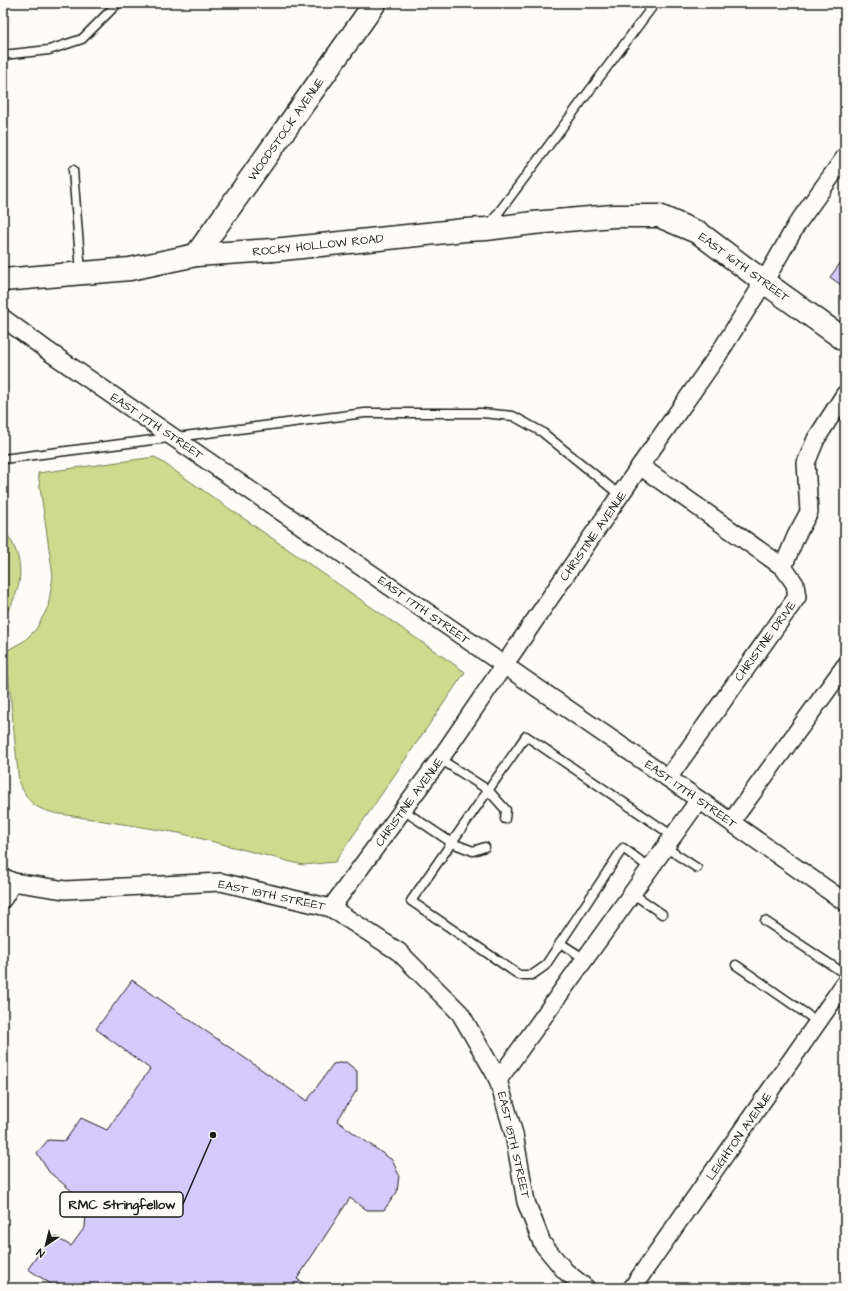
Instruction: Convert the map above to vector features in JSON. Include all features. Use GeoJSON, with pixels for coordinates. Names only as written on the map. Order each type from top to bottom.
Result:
{"type":"FeatureCollection","features":[{"type":"Feature","properties":{"kind":"street","name":"WOODSTOCK AVENUE"},"geometry":{"type":"LineString","coordinates":[[196,255],[375,3]]}},
{"type":"Feature","properties":{"kind":"street","name":"CHRISTINE AVENUE"},"geometry":{"type":"LineString","coordinates":[[331,908],[440,759],[640,466],[718,355],[764,282],[797,224],[845,157]]}},
{"type":"Feature","properties":{"kind":"street","name":"ROCKY HOLLOW ROAD"},"geometry":{"type":"LineString","coordinates":[[3,280],[130,269],[196,255],[273,250],[465,230],[486,230],[533,223],[613,216],[633,216]]}},
{"type":"Feature","properties":{"kind":"street","name":"EAST 16TH STREET"},"geometry":{"type":"LineString","coordinates":[[633,216],[659,216],[699,233],[845,340]]}},
{"type":"Feature","properties":{"kind":"street","name":"EAST 17TH STREET"},"geometry":{"type":"LineString","coordinates":[[3,318],[48,352],[668,778],[845,902]]}},
{"type":"Feature","properties":{"kind":"street"},"geometry":{"type":"LineString","coordinates":[[784,567],[796,536],[809,512],[806,462],[816,439],[845,394]]}},
{"type":"Feature","properties":{"kind":"street","name":"CHRISTINE DRIVE"},"geometry":{"type":"LineString","coordinates":[[640,466],[784,567],[795,584],[798,597],[668,778]]}},
{"type":"Feature","properties":{"kind":"street"},"geometry":{"type":"LineString","coordinates":[[731,822],[845,666]]}},
{"type":"Feature","properties":{"kind":"street"},"geometry":{"type":"LineString","coordinates":[[498,1080],[699,800]]}},
{"type":"Feature","properties":{"kind":"street"},"geometry":{"type":"LineString","coordinates":[[3,899],[8,879]]}},
{"type":"Feature","properties":{"kind":"street","name":"EAST 18TH STREET"},"geometry":{"type":"LineString","coordinates":[[8,879],[65,890],[221,882],[331,908],[399,952],[460,1013],[498,1080],[514,1134],[526,1202],[542,1243],[565,1271],[586,1288]]}},
{"type":"Feature","properties":{"kind":"street","name":"LEIGHTON AVENUE"},"geometry":{"type":"LineString","coordinates":[[632,1288],[845,983]]}},
{"type":"Feature","properties":{"kind":"lane"},"geometry":{"type":"LineString","coordinates":[[3,55],[49,50],[82,39],[118,3]]}},
{"type":"Feature","properties":{"kind":"lane"},"geometry":{"type":"LineString","coordinates":[[486,230],[655,3]]}},
{"type":"Feature","properties":{"kind":"lane"},"geometry":{"type":"LineString","coordinates":[[73,170],[81,273]]}},
{"type":"Feature","properties":{"kind":"lane"},"geometry":{"type":"LineString","coordinates":[[3,459],[365,413],[482,413],[513,416],[542,432],[620,496]]}},
{"type":"Feature","properties":{"kind":"lane"},"geometry":{"type":"LineString","coordinates":[[650,868],[623,848],[545,966],[532,975],[519,975],[412,901],[526,736],[669,841],[696,868]]}},
{"type":"Feature","properties":{"kind":"lane"},"geometry":{"type":"LineString","coordinates":[[440,759],[488,790],[506,810],[505,819]]}},
{"type":"Feature","properties":{"kind":"lane"},"geometry":{"type":"LineString","coordinates":[[403,810],[452,843],[473,851],[485,847]]}},
{"type":"Feature","properties":{"kind":"lane"},"geometry":{"type":"LineString","coordinates":[[632,893],[662,914]]}},
{"type":"Feature","properties":{"kind":"lane"},"geometry":{"type":"LineString","coordinates":[[765,921],[845,974]]}},
{"type":"Feature","properties":{"kind":"lane"},"geometry":{"type":"LineString","coordinates":[[560,943],[585,959]]}},
{"type":"Feature","properties":{"kind":"lane"},"geometry":{"type":"LineString","coordinates":[[736,965],[818,1022]]}},
{"type":"Feature","properties":{"kind":"green space"},"geometry":{"type":"Polygon","coordinates":[[[155,457],[465,672],[335,862],[303,865],[179,833],[54,813],[41,809],[32,803],[19,783],[6,651],[24,641],[36,629],[48,607],[53,576],[38,473],[155,457]]]}},
{"type":"Feature","properties":{"kind":"green space"},"geometry":{"type":"Polygon","coordinates":[[[3,529],[11,540],[16,551],[20,573],[16,595],[3,617],[3,529]]]}},
{"type":"Feature","properties":{"kind":"building"},"geometry":{"type":"Polygon","coordinates":[[[845,257],[845,288],[830,277],[845,257]]]}},
{"type":"Feature","properties":{"kind":"building"},"geometry":{"type":"Polygon","coordinates":[[[132,980],[307,1101],[333,1064],[346,1062],[357,1071],[357,1090],[337,1121],[392,1160],[399,1175],[397,1192],[384,1210],[367,1210],[350,1198],[297,1279],[312,1288],[57,1288],[28,1269],[52,1235],[71,1246],[85,1227],[86,1211],[73,1192],[49,1172],[37,1153],[48,1140],[65,1141],[81,1118],[107,1130],[150,1069],[96,1029],[132,980]]]}},
{"type":"Feature","properties":{"kind":"place","name":"RMC Stringfellow"},"geometry":{"type":"Point","coordinates":[213,1135]}}]}
